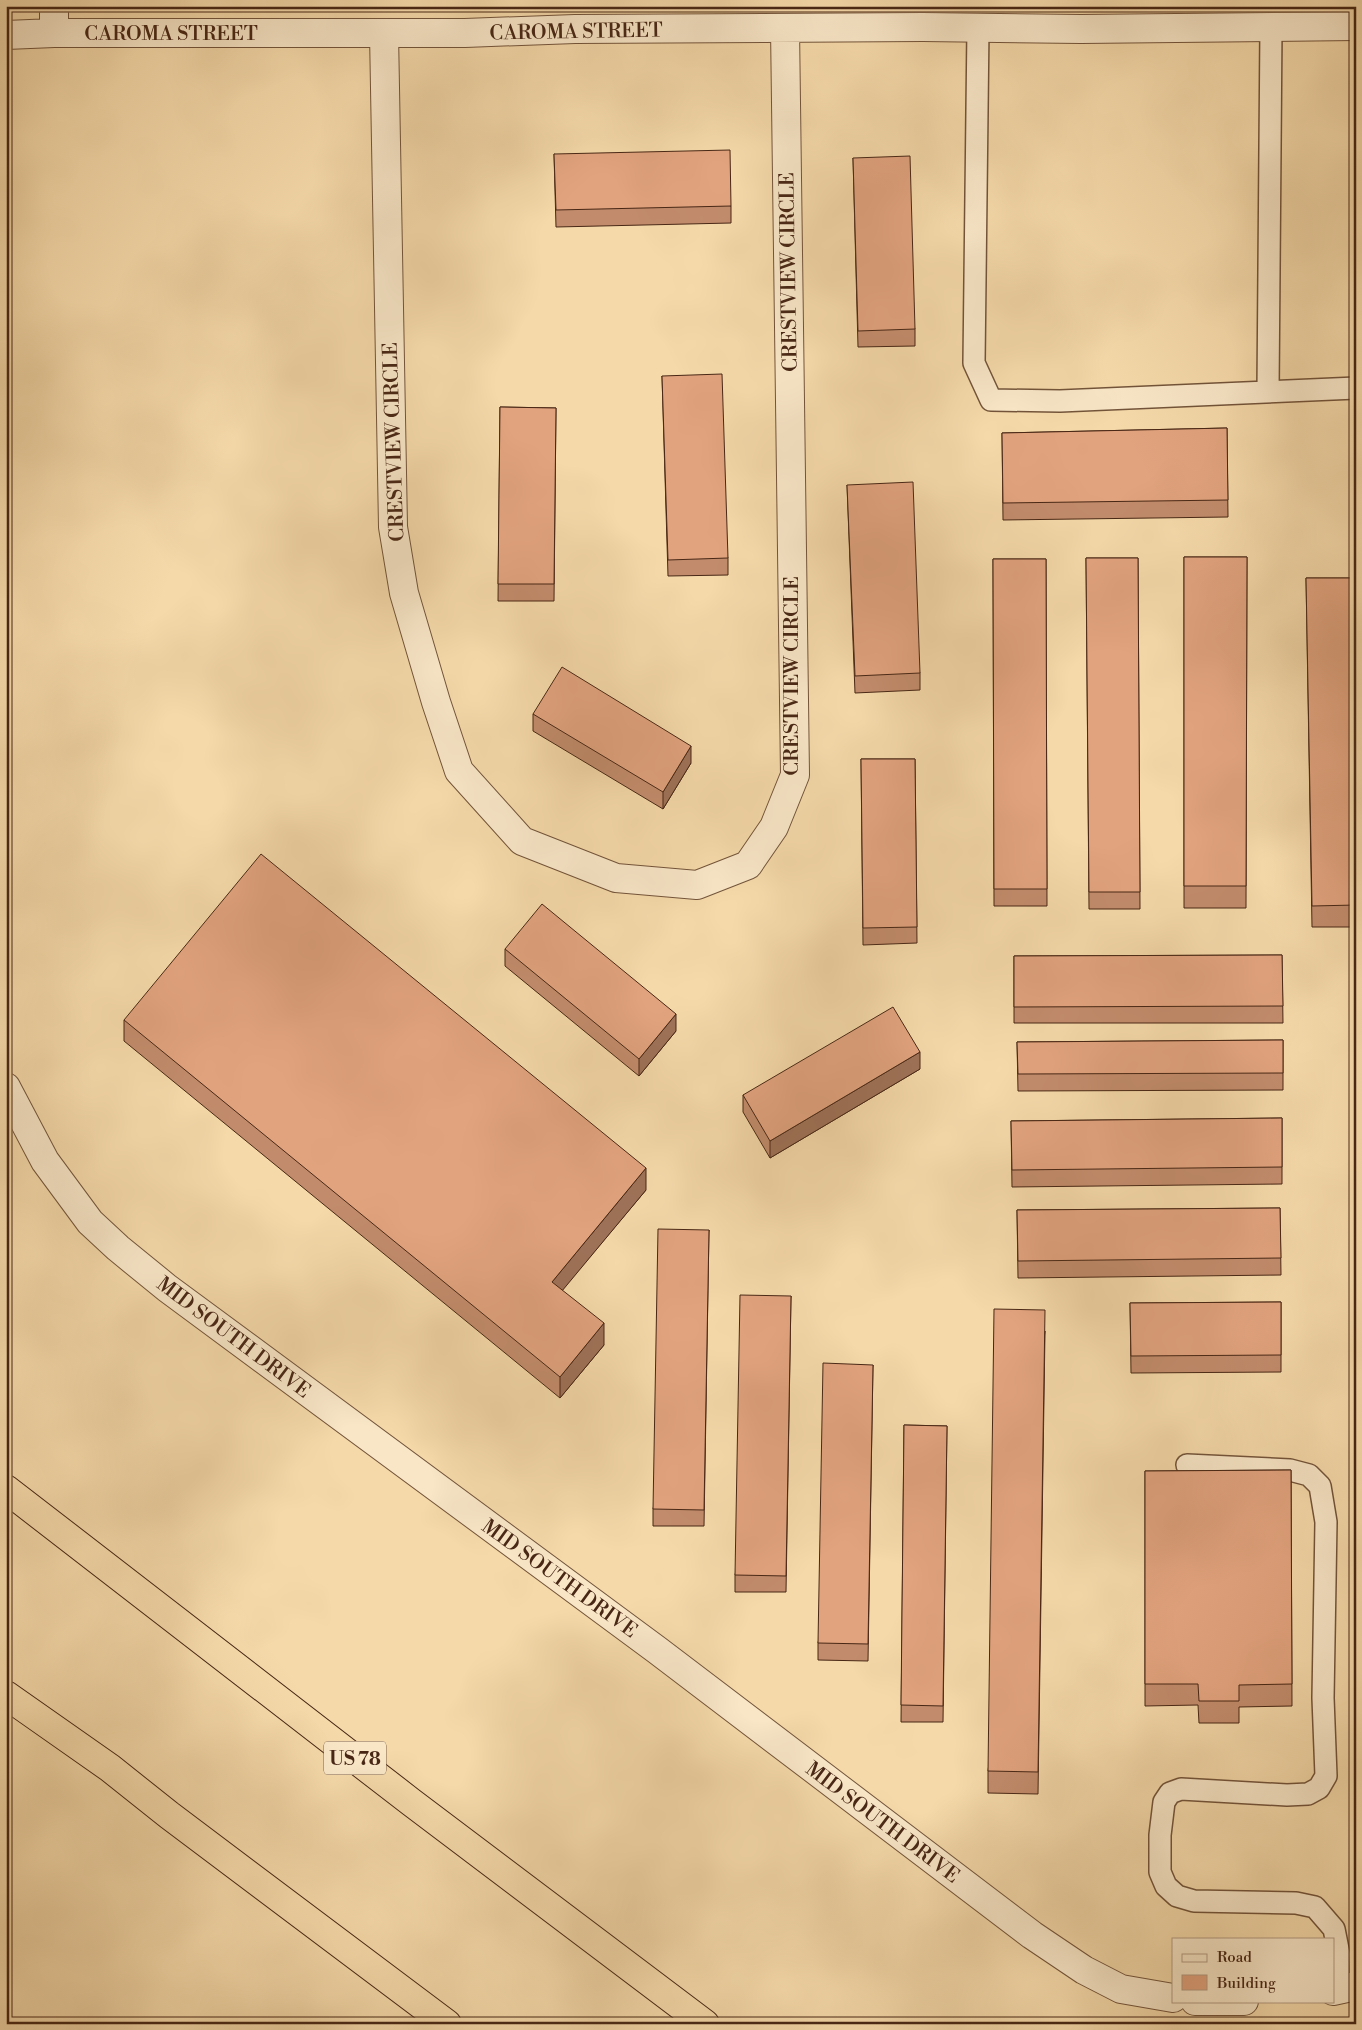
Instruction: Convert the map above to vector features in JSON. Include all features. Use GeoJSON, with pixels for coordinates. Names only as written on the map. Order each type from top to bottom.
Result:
{"type":"FeatureCollection","features":[{"type":"Feature","properties":{"kind":"highway","name":"US 78"},"geometry":{"type":"LineString","coordinates":[[6,1489],[403,1796],[706,2024]]}},
{"type":"Feature","properties":{"kind":"highway"},"geometry":{"type":"LineString","coordinates":[[6,1695],[110,1768],[169,1815],[447,2024]]}},
{"type":"Feature","properties":{"kind":"street"},"geometry":{"type":"LineString","coordinates":[[54,6],[54,33]]}},
{"type":"Feature","properties":{"kind":"street","name":"CAROMA STREET"},"geometry":{"type":"LineString","coordinates":[[6,35],[54,33],[465,34],[575,29],[978,27],[1082,29],[1356,26]]}},
{"type":"Feature","properties":{"kind":"street","name":"CRESTVIEW CIRCLE"},"geometry":{"type":"LineString","coordinates":[[384,34],[393,528],[404,593],[436,702],[459,771],[522,841],[616,878],[697,886],[748,866],[774,827],[795,775],[785,28]]}},
{"type":"Feature","properties":{"kind":"street","name":"MID SOUTH DRIVE"},"geometry":{"type":"LineString","coordinates":[[6,1087],[45,1161],[90,1222],[118,1248],[167,1288],[649,1644],[1032,1934],[1084,1970],[1121,1989],[1172,1998]]}},
{"type":"Feature","properties":{"kind":"lane"},"geometry":{"type":"LineString","coordinates":[[978,27],[974,363],[991,400],[1060,401],[1356,388]]}},
{"type":"Feature","properties":{"kind":"lane"},"geometry":{"type":"LineString","coordinates":[[1268,391],[1271,27]]}},
{"type":"Feature","properties":{"kind":"lane"},"geometry":{"type":"LineString","coordinates":[[1188,1465],[1290,1470],[1309,1475],[1320,1486],[1326,1522],[1323,1698],[1326,1776],[1319,1788],[1308,1794],[1287,1796],[1181,1789],[1170,1793],[1164,1802],[1160,1835],[1160,1872],[1166,1886],[1176,1896],[1194,1901],[1296,1903],[1315,1907],[1334,1929],[1339,1954],[1342,1989]]}},
{"type":"Feature","properties":{"kind":"building"},"geometry":{"type":"Polygon","coordinates":[[[730,150],[731,206],[556,210],[554,154],[730,150]]]}},
{"type":"Feature","properties":{"kind":"building"},"geometry":{"type":"Polygon","coordinates":[[[910,156],[915,329],[858,331],[853,158],[910,156]]]}},
{"type":"Feature","properties":{"kind":"building"},"geometry":{"type":"Polygon","coordinates":[[[722,374],[728,558],[668,560],[662,376],[722,374]]]}},
{"type":"Feature","properties":{"kind":"building"},"geometry":{"type":"Polygon","coordinates":[[[500,407],[556,408],[554,584],[498,584],[500,407]]]}},
{"type":"Feature","properties":{"kind":"building"},"geometry":{"type":"Polygon","coordinates":[[[1227,428],[1228,500],[1003,503],[1002,433],[1227,428]]]}},
{"type":"Feature","properties":{"kind":"building"},"geometry":{"type":"Polygon","coordinates":[[[913,482],[920,673],[855,676],[847,485],[913,482]]]}},
{"type":"Feature","properties":{"kind":"building"},"geometry":{"type":"Polygon","coordinates":[[[1184,557],[1247,557],[1246,886],[1184,886],[1184,557]]]}},
{"type":"Feature","properties":{"kind":"building"},"geometry":{"type":"Polygon","coordinates":[[[1086,558],[1138,558],[1140,892],[1089,892],[1086,558]]]}},
{"type":"Feature","properties":{"kind":"building"},"geometry":{"type":"Polygon","coordinates":[[[993,559],[1046,559],[1047,889],[994,889],[993,559]]]}},
{"type":"Feature","properties":{"kind":"building"},"geometry":{"type":"Polygon","coordinates":[[[1306,578],[1356,578],[1356,905],[1312,906],[1306,578]]]}},
{"type":"Feature","properties":{"kind":"building"},"geometry":{"type":"Polygon","coordinates":[[[562,667],[691,746],[663,792],[533,714],[562,667]]]}},
{"type":"Feature","properties":{"kind":"building"},"geometry":{"type":"Polygon","coordinates":[[[861,759],[915,759],[917,927],[863,928],[861,759]]]}},
{"type":"Feature","properties":{"kind":"building"},"geometry":{"type":"Polygon","coordinates":[[[261,854],[646,1168],[552,1282],[604,1323],[560,1377],[124,1020],[261,854]]]}},
{"type":"Feature","properties":{"kind":"building"},"geometry":{"type":"Polygon","coordinates":[[[542,904],[676,1014],[639,1059],[505,949],[542,904]]]}},
{"type":"Feature","properties":{"kind":"building"},"geometry":{"type":"Polygon","coordinates":[[[1282,955],[1283,1006],[1014,1007],[1014,956],[1282,955]]]}},
{"type":"Feature","properties":{"kind":"building"},"geometry":{"type":"Polygon","coordinates":[[[893,1007],[920,1052],[770,1141],[743,1095],[893,1007]]]}},
{"type":"Feature","properties":{"kind":"building"},"geometry":{"type":"Polygon","coordinates":[[[1283,1040],[1283,1073],[1018,1074],[1017,1042],[1283,1040]]]}},
{"type":"Feature","properties":{"kind":"building"},"geometry":{"type":"Polygon","coordinates":[[[1282,1118],[1282,1167],[1012,1170],[1011,1121],[1282,1118]]]}},
{"type":"Feature","properties":{"kind":"building"},"geometry":{"type":"Polygon","coordinates":[[[1280,1208],[1281,1258],[1018,1261],[1017,1210],[1280,1208]]]}},
{"type":"Feature","properties":{"kind":"building"},"geometry":{"type":"Polygon","coordinates":[[[658,1229],[709,1230],[704,1510],[653,1509],[658,1229]]]}},
{"type":"Feature","properties":{"kind":"building"},"geometry":{"type":"Polygon","coordinates":[[[740,1295],[791,1296],[786,1576],[735,1575],[740,1295]]]}},
{"type":"Feature","properties":{"kind":"building"},"geometry":{"type":"Polygon","coordinates":[[[1281,1302],[1281,1355],[1131,1356],[1130,1303],[1281,1302]]]}},
{"type":"Feature","properties":{"kind":"building"},"geometry":{"type":"Polygon","coordinates":[[[994,1309],[1045,1310],[1038,1772],[988,1771],[994,1309]]]}},
{"type":"Feature","properties":{"kind":"building"},"geometry":{"type":"Polygon","coordinates":[[[823,1363],[873,1365],[868,1644],[818,1643],[823,1363]]]}},
{"type":"Feature","properties":{"kind":"building"},"geometry":{"type":"Polygon","coordinates":[[[904,1425],[947,1426],[943,1706],[901,1705],[904,1425]]]}},
{"type":"Feature","properties":{"kind":"building"},"geometry":{"type":"Polygon","coordinates":[[[1291,1470],[1292,1684],[1239,1685],[1239,1701],[1199,1701],[1198,1684],[1145,1684],[1145,1471],[1291,1470]]]}}]}
